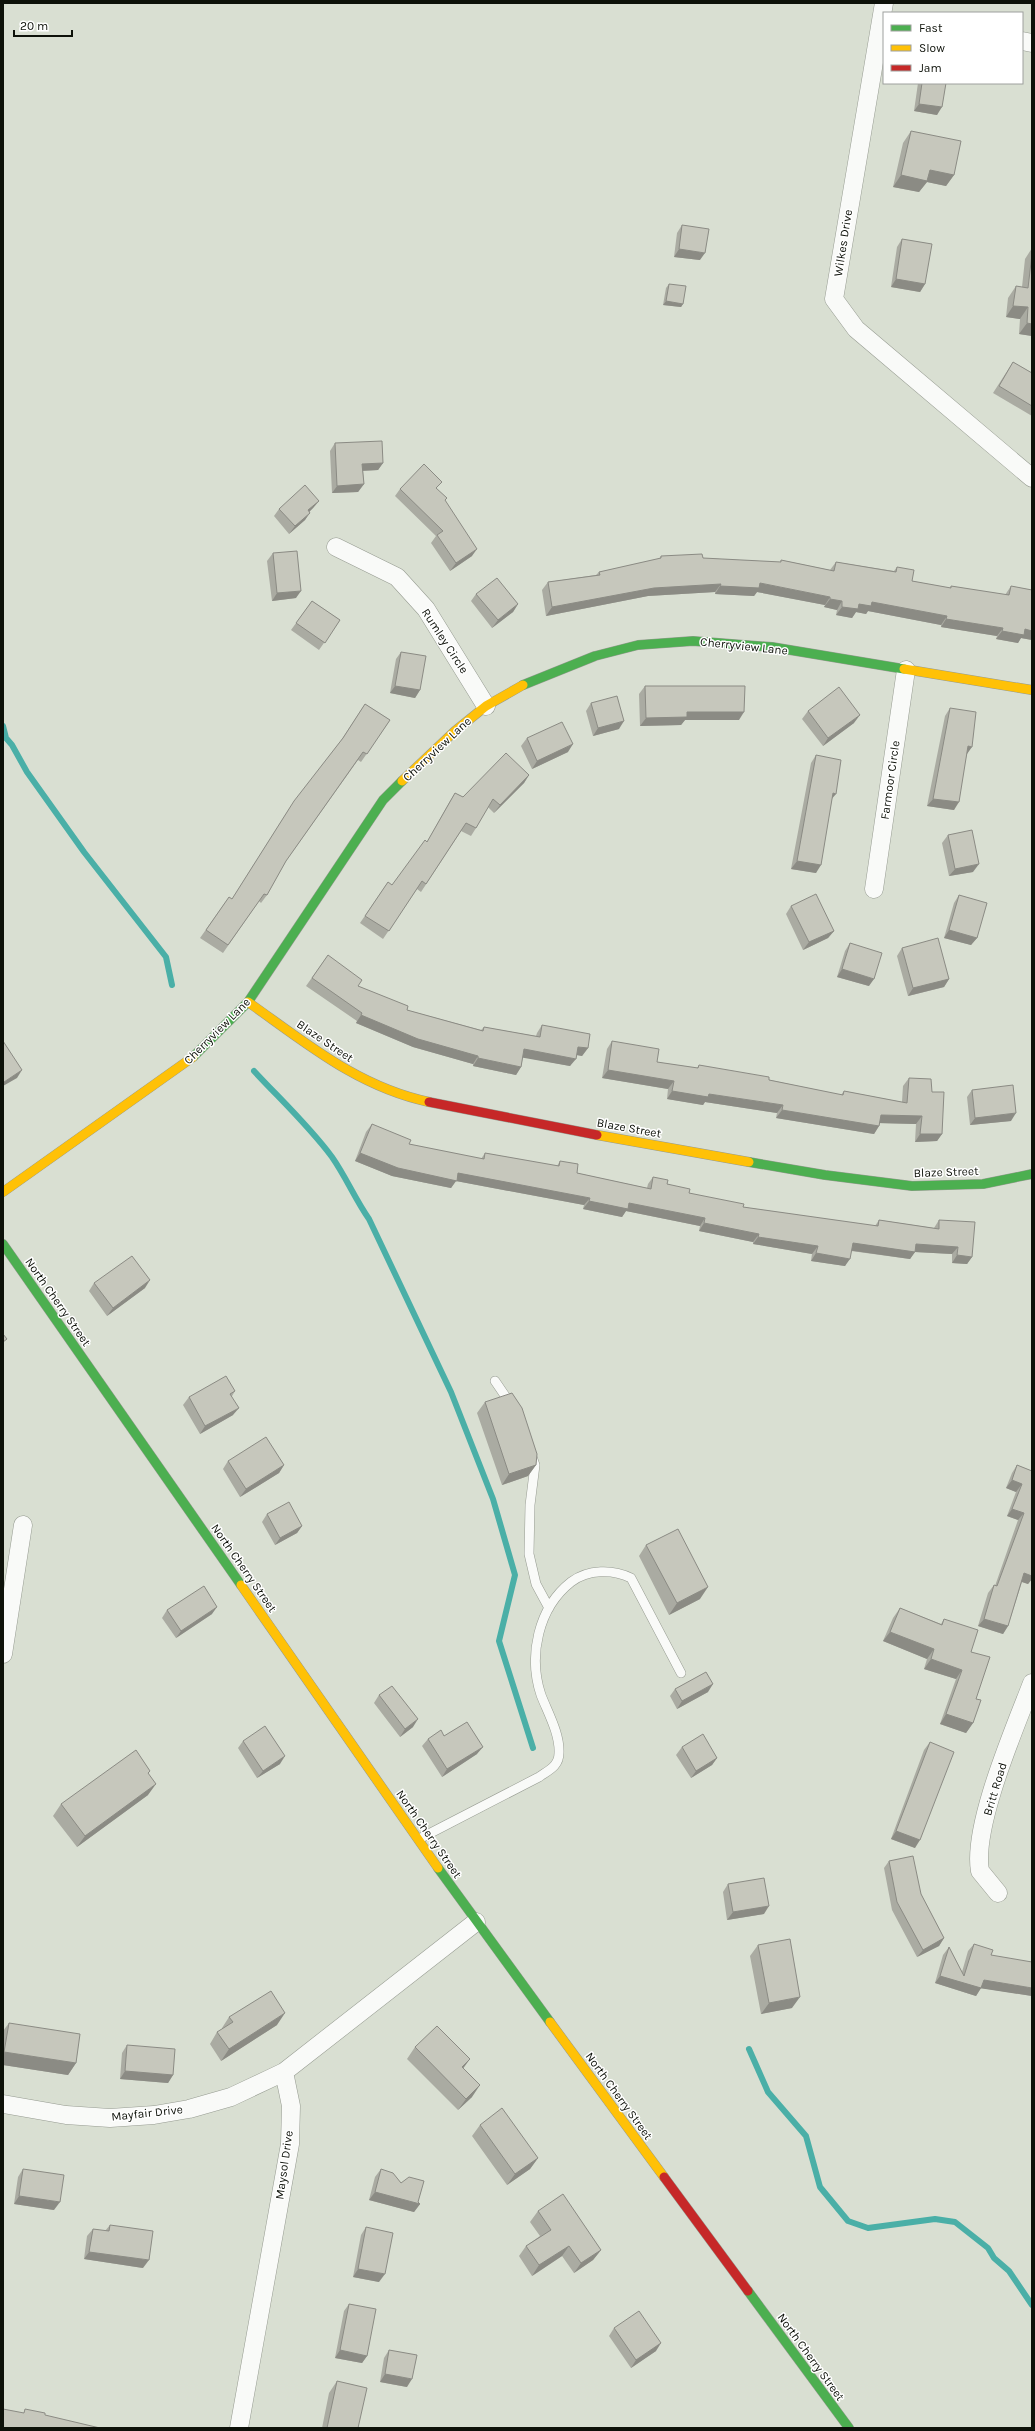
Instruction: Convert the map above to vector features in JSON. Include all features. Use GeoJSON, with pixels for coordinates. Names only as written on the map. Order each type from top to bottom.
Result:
{"type":"FeatureCollection","features":[{"type":"Feature","properties":{"kind":"street","name":"Wilkes Drive"},"geometry":{"type":"LineString","coordinates":[[883,11],[834,299],[856,330],[1032,478]]}},
{"type":"Feature","properties":{"kind":"street","name":"Rumley Circle"},"geometry":{"type":"LineString","coordinates":[[336,547],[397,577],[426,609],[486,706]]}},
{"type":"Feature","properties":{"kind":"street","name":"Cherryview Lane"},"geometry":{"type":"LineString","coordinates":[[3,1192],[190,1060],[248,1002],[383,800],[455,731],[486,706],[534,680],[594,656],[638,645],[693,641],[772,648],[1032,690]]}},
{"type":"Feature","properties":{"kind":"street","name":"Farmoor Circle"},"geometry":{"type":"LineString","coordinates":[[874,889],[906,670]]}},
{"type":"Feature","properties":{"kind":"street","name":"Blaze Street"},"geometry":{"type":"LineString","coordinates":[[248,1002],[343,1069],[400,1096],[529,1123],[825,1175],[912,1186],[983,1184],[1032,1174]]}},
{"type":"Feature","properties":{"kind":"street","name":"North Cherry Street"},"geometry":{"type":"LineString","coordinates":[[3,1244],[476,1922],[848,2428]]}},
{"type":"Feature","properties":{"kind":"street"},"geometry":{"type":"LineString","coordinates":[[3,1654],[23,1525]]}},
{"type":"Feature","properties":{"kind":"street","name":"Britt Road"},"geometry":{"type":"LineString","coordinates":[[998,1893],[980,1871],[979,1863],[981,1838],[989,1803],[1032,1683]]}},
{"type":"Feature","properties":{"kind":"street"},"geometry":{"type":"LineString","coordinates":[[284,2072],[476,1922]]}},
{"type":"Feature","properties":{"kind":"street","name":"Mayfair Drive"},"geometry":{"type":"LineString","coordinates":[[3,2104],[66,2115],[110,2118],[154,2114],[189,2109],[231,2096],[284,2072]]}},
{"type":"Feature","properties":{"kind":"street","name":"Maysol Drive"},"geometry":{"type":"LineString","coordinates":[[239,2428],[290,2144],[291,2106],[284,2072]]}},
{"type":"Feature","properties":{"kind":"lane"},"geometry":{"type":"LineString","coordinates":[[495,1381],[519,1417]]}},
{"type":"Feature","properties":{"kind":"lane"},"geometry":{"type":"LineString","coordinates":[[528,1444],[535,1465],[530,1505],[529,1554],[536,1584],[549,1608]]}},
{"type":"Feature","properties":{"kind":"lane"},"geometry":{"type":"LineString","coordinates":[[418,1839],[539,1777],[556,1766],[559,1754],[558,1741],[541,1693],[536,1668],[536,1645],[549,1608],[564,1588],[575,1579],[591,1573],[622,1574],[632,1578],[681,1673]]}},
{"type":"Feature","properties":{"kind":"building"},"geometry":{"type":"Polygon","coordinates":[[[922,84],[946,84],[942,107],[919,104],[922,84]]]}},
{"type":"Feature","properties":{"kind":"building"},"geometry":{"type":"Polygon","coordinates":[[[911,131],[961,141],[954,175],[930,170],[927,181],[901,175],[911,131]]]}},
{"type":"Feature","properties":{"kind":"building"},"geometry":{"type":"Polygon","coordinates":[[[682,225],[709,229],[705,253],[679,249],[682,225]]]}},
{"type":"Feature","properties":{"kind":"building"},"geometry":{"type":"Polygon","coordinates":[[[902,239],[932,244],[925,284],[896,279],[902,239]]]}},
{"type":"Feature","properties":{"kind":"building"},"geometry":{"type":"Polygon","coordinates":[[[1032,254],[1032,324],[1027,323],[1028,307],[1013,306],[1016,286],[1028,288],[1032,254]]]}},
{"type":"Feature","properties":{"kind":"building"},"geometry":{"type":"Polygon","coordinates":[[[669,284],[686,286],[683,304],[666,301],[669,284]]]}},
{"type":"Feature","properties":{"kind":"building"},"geometry":{"type":"Polygon","coordinates":[[[1013,362],[1032,373],[1032,406],[999,386],[1013,362]]]}},
{"type":"Feature","properties":{"kind":"building"},"geometry":{"type":"Polygon","coordinates":[[[382,441],[383,463],[362,464],[364,484],[337,486],[335,443],[382,441]]]}},
{"type":"Feature","properties":{"kind":"building"},"geometry":{"type":"Polygon","coordinates":[[[424,464],[442,482],[436,488],[447,498],[445,500],[477,549],[456,563],[437,535],[443,531],[400,489],[424,464]]]}},
{"type":"Feature","properties":{"kind":"building"},"geometry":{"type":"Polygon","coordinates":[[[305,485],[319,501],[308,510],[310,513],[295,526],[279,509],[305,485]]]}},
{"type":"Feature","properties":{"kind":"building"},"geometry":{"type":"Polygon","coordinates":[[[297,551],[301,591],[277,593],[273,553],[297,551]]]}},
{"type":"Feature","properties":{"kind":"building"},"geometry":{"type":"Polygon","coordinates":[[[702,554],[703,558],[781,562],[781,560],[834,571],[836,562],[896,572],[897,567],[914,570],[912,581],[951,588],[951,586],[1009,595],[1011,586],[1032,590],[1032,631],[1025,629],[1024,635],[1002,631],[1003,628],[946,619],[947,616],[872,602],[871,606],[859,604],[858,609],[842,607],[842,601],[830,599],[830,597],[760,583],[759,588],[720,586],[721,584],[654,588],[552,607],[548,582],[600,575],[599,572],[661,558],[661,556],[702,554]]]}},
{"type":"Feature","properties":{"kind":"building"},"geometry":{"type":"Polygon","coordinates":[[[497,578],[518,604],[498,620],[476,594],[497,578]]]}},
{"type":"Feature","properties":{"kind":"building"},"geometry":{"type":"Polygon","coordinates":[[[312,601],[340,620],[325,643],[296,623],[312,601]]]}},
{"type":"Feature","properties":{"kind":"building"},"geometry":{"type":"Polygon","coordinates":[[[401,652],[426,656],[420,690],[395,686],[401,652]]]}},
{"type":"Feature","properties":{"kind":"building"},"geometry":{"type":"Polygon","coordinates":[[[645,686],[745,686],[744,712],[687,712],[687,717],[646,718],[645,686]]]}},
{"type":"Feature","properties":{"kind":"building"},"geometry":{"type":"Polygon","coordinates":[[[839,687],[860,715],[828,738],[808,711],[839,687]]]}},
{"type":"Feature","properties":{"kind":"building"},"geometry":{"type":"Polygon","coordinates":[[[617,696],[624,721],[598,728],[591,703],[617,696]]]}},
{"type":"Feature","properties":{"kind":"building"},"geometry":{"type":"Polygon","coordinates":[[[365,704],[390,720],[367,754],[363,752],[286,861],[267,895],[264,894],[228,945],[206,930],[229,897],[232,899],[294,801],[343,738],[365,704]]]}},
{"type":"Feature","properties":{"kind":"building"},"geometry":{"type":"Polygon","coordinates":[[[950,708],[976,712],[972,747],[968,746],[959,802],[933,799],[950,708]]]}},
{"type":"Feature","properties":{"kind":"building"},"geometry":{"type":"Polygon","coordinates":[[[562,722],[573,744],[537,761],[527,738],[562,722]]]}},
{"type":"Feature","properties":{"kind":"building"},"geometry":{"type":"Polygon","coordinates":[[[506,753],[529,775],[500,805],[493,799],[476,828],[466,823],[426,884],[422,881],[389,931],[365,916],[388,882],[392,885],[425,840],[427,842],[455,793],[463,797],[506,753]]]}},
{"type":"Feature","properties":{"kind":"building"},"geometry":{"type":"Polygon","coordinates":[[[816,755],[841,760],[836,794],[833,793],[821,865],[797,861],[816,755]]]}},
{"type":"Feature","properties":{"kind":"building"},"geometry":{"type":"Polygon","coordinates":[[[972,830],[979,864],[955,869],[948,835],[972,830]]]}},
{"type":"Feature","properties":{"kind":"building"},"geometry":{"type":"Polygon","coordinates":[[[816,894],[834,931],[809,942],[791,906],[816,894]]]}},
{"type":"Feature","properties":{"kind":"building"},"geometry":{"type":"Polygon","coordinates":[[[959,895],[987,903],[977,938],[949,930],[959,895]]]}},
{"type":"Feature","properties":{"kind":"building"},"geometry":{"type":"Polygon","coordinates":[[[938,938],[949,979],[913,988],[902,948],[938,938]]]}},
{"type":"Feature","properties":{"kind":"building"},"geometry":{"type":"Polygon","coordinates":[[[850,943],[882,953],[874,979],[842,969],[850,943]]]}},
{"type":"Feature","properties":{"kind":"building"},"geometry":{"type":"Polygon","coordinates":[[[328,955],[362,980],[358,986],[408,1006],[407,1010],[483,1031],[484,1027],[540,1037],[542,1025],[590,1034],[588,1048],[578,1047],[576,1059],[524,1049],[521,1067],[478,1058],[478,1056],[418,1039],[361,1015],[362,1013],[312,978],[328,955]]]}},
{"type":"Feature","properties":{"kind":"building"},"geometry":{"type":"Polygon","coordinates":[[[3,1041],[22,1070],[4,1082],[3,1081],[3,1041]]]}},
{"type":"Feature","properties":{"kind":"building"},"geometry":{"type":"Polygon","coordinates":[[[612,1041],[659,1049],[657,1062],[698,1068],[699,1065],[769,1077],[769,1080],[843,1095],[844,1091],[907,1103],[909,1078],[931,1079],[932,1092],[944,1092],[942,1134],[920,1134],[922,1116],[881,1115],[879,1126],[782,1110],[783,1105],[709,1094],[708,1097],[672,1091],[674,1081],[608,1070],[612,1041]]]}},
{"type":"Feature","properties":{"kind":"building"},"geometry":{"type":"Polygon","coordinates":[[[1013,1085],[1016,1113],[975,1118],[972,1090],[1013,1085]]]}},
{"type":"Feature","properties":{"kind":"building"},"geometry":{"type":"Polygon","coordinates":[[[372,1124],[411,1140],[409,1144],[484,1159],[485,1153],[559,1166],[560,1161],[578,1164],[577,1173],[651,1189],[653,1177],[668,1180],[667,1184],[690,1189],[689,1193],[744,1204],[743,1207],[878,1226],[879,1220],[939,1229],[939,1220],[975,1222],[972,1257],[957,1255],[958,1247],[916,1244],[915,1252],[853,1243],[850,1259],[816,1253],[818,1246],[758,1237],[759,1234],[704,1223],[705,1218],[629,1203],[628,1209],[589,1201],[590,1198],[458,1173],[457,1181],[398,1168],[360,1153],[372,1124]]]}},
{"type":"Feature","properties":{"kind":"building"},"geometry":{"type":"Polygon","coordinates":[[[132,1256],[150,1280],[113,1308],[94,1283],[132,1256]]]}},
{"type":"Feature","properties":{"kind":"building"},"geometry":{"type":"Polygon","coordinates":[[[3,1334],[7,1339],[3,1342],[3,1334]]]}},
{"type":"Feature","properties":{"kind":"building"},"geometry":{"type":"Polygon","coordinates":[[[226,1376],[235,1391],[230,1394],[239,1408],[205,1426],[189,1397],[226,1376]]]}},
{"type":"Feature","properties":{"kind":"building"},"geometry":{"type":"Polygon","coordinates":[[[512,1393],[522,1408],[537,1454],[536,1465],[509,1474],[485,1402],[512,1393]]]}},
{"type":"Feature","properties":{"kind":"building"},"geometry":{"type":"Polygon","coordinates":[[[266,1437],[284,1465],[246,1489],[228,1461],[266,1437]]]}},
{"type":"Feature","properties":{"kind":"building"},"geometry":{"type":"Polygon","coordinates":[[[1017,1465],[1032,1471],[1032,1576],[1024,1573],[1008,1626],[984,1619],[994,1585],[997,1586],[1024,1513],[1012,1509],[1022,1484],[1012,1480],[1017,1465]]]}},
{"type":"Feature","properties":{"kind":"building"},"geometry":{"type":"Polygon","coordinates":[[[289,1502],[302,1526],[280,1538],[267,1514],[289,1502]]]}},
{"type":"Feature","properties":{"kind":"building"},"geometry":{"type":"Polygon","coordinates":[[[678,1529],[708,1587],[677,1603],[646,1545],[678,1529]]]}},
{"type":"Feature","properties":{"kind":"building"},"geometry":{"type":"Polygon","coordinates":[[[204,1586],[217,1607],[181,1631],[167,1610],[204,1586]]]}},
{"type":"Feature","properties":{"kind":"building"},"geometry":{"type":"Polygon","coordinates":[[[900,1608],[942,1625],[944,1619],[978,1630],[971,1652],[990,1657],[976,1699],[981,1700],[973,1723],[946,1714],[962,1670],[931,1659],[934,1649],[890,1632],[900,1608]]]}},
{"type":"Feature","properties":{"kind":"building"},"geometry":{"type":"Polygon","coordinates":[[[706,1672],[713,1684],[682,1701],[675,1689],[706,1672]]]}},
{"type":"Feature","properties":{"kind":"building"},"geometry":{"type":"Polygon","coordinates":[[[392,1686],[418,1719],[405,1729],[379,1695],[392,1686]]]}},
{"type":"Feature","properties":{"kind":"building"},"geometry":{"type":"Polygon","coordinates":[[[467,1722],[483,1747],[447,1769],[428,1739],[441,1730],[444,1736],[467,1722]]]}},
{"type":"Feature","properties":{"kind":"building"},"geometry":{"type":"Polygon","coordinates":[[[265,1726],[285,1756],[263,1771],[243,1741],[265,1726]]]}},
{"type":"Feature","properties":{"kind":"building"},"geometry":{"type":"Polygon","coordinates":[[[703,1734],[717,1758],[696,1771],[682,1747],[703,1734]]]}},
{"type":"Feature","properties":{"kind":"building"},"geometry":{"type":"Polygon","coordinates":[[[930,1742],[954,1752],[920,1840],[896,1831],[930,1742]]]}},
{"type":"Feature","properties":{"kind":"building"},"geometry":{"type":"Polygon","coordinates":[[[136,1750],[150,1771],[148,1773],[156,1784],[85,1836],[61,1804],[136,1750]]]}},
{"type":"Feature","properties":{"kind":"building"},"geometry":{"type":"Polygon","coordinates":[[[913,1856],[921,1894],[944,1938],[923,1950],[897,1902],[889,1861],[913,1856]]]}},
{"type":"Feature","properties":{"kind":"building"},"geometry":{"type":"Polygon","coordinates":[[[764,1878],[769,1906],[733,1912],[728,1884],[764,1878]]]}},
{"type":"Feature","properties":{"kind":"building"},"geometry":{"type":"Polygon","coordinates":[[[790,1939],[800,1997],[769,2003],[758,1945],[790,1939]]]}},
{"type":"Feature","properties":{"kind":"building"},"geometry":{"type":"Polygon","coordinates":[[[974,1944],[993,1950],[991,1955],[1032,1962],[1032,1988],[984,1980],[981,1988],[940,1976],[949,1947],[964,1976],[974,1944]]]}},
{"type":"Feature","properties":{"kind":"building"},"geometry":{"type":"Polygon","coordinates":[[[271,1991],[285,2013],[229,2049],[217,2032],[233,2022],[229,2017],[271,1991]]]}},
{"type":"Feature","properties":{"kind":"building"},"geometry":{"type":"Polygon","coordinates":[[[9,2023],[80,2034],[76,2063],[4,2052],[9,2023]]]}},
{"type":"Feature","properties":{"kind":"building"},"geometry":{"type":"Polygon","coordinates":[[[437,2026],[470,2059],[462,2067],[480,2085],[466,2099],[415,2047],[437,2026]]]}},
{"type":"Feature","properties":{"kind":"building"},"geometry":{"type":"Polygon","coordinates":[[[127,2045],[175,2049],[173,2075],[125,2071],[127,2045]]]}},
{"type":"Feature","properties":{"kind":"building"},"geometry":{"type":"Polygon","coordinates":[[[502,2108],[538,2158],[515,2174],[480,2125],[502,2108]]]}},
{"type":"Feature","properties":{"kind":"building"},"geometry":{"type":"Polygon","coordinates":[[[23,2169],[64,2175],[60,2202],[19,2196],[23,2169]]]}},
{"type":"Feature","properties":{"kind":"building"},"geometry":{"type":"Polygon","coordinates":[[[381,2169],[393,2173],[401,2183],[409,2177],[424,2181],[418,2202],[420,2204],[375,2192],[381,2169]]]}},
{"type":"Feature","properties":{"kind":"building"},"geometry":{"type":"Polygon","coordinates":[[[563,2194],[601,2250],[581,2263],[569,2246],[539,2265],[526,2246],[551,2230],[538,2211],[563,2194]]]}},
{"type":"Feature","properties":{"kind":"building"},"geometry":{"type":"Polygon","coordinates":[[[110,2225],[153,2231],[149,2260],[89,2252],[93,2229],[109,2231],[110,2225]]]}},
{"type":"Feature","properties":{"kind":"building"},"geometry":{"type":"Polygon","coordinates":[[[366,2227],[393,2233],[385,2274],[358,2269],[366,2227]]]}},
{"type":"Feature","properties":{"kind":"building"},"geometry":{"type":"Polygon","coordinates":[[[349,2304],[376,2309],[367,2356],[340,2350],[349,2304]]]}},
{"type":"Feature","properties":{"kind":"building"},"geometry":{"type":"Polygon","coordinates":[[[639,2311],[661,2343],[636,2360],[614,2328],[639,2311]]]}},
{"type":"Feature","properties":{"kind":"building"},"geometry":{"type":"Polygon","coordinates":[[[389,2350],[417,2355],[412,2379],[385,2374],[389,2350]]]}},
{"type":"Feature","properties":{"kind":"building"},"geometry":{"type":"Polygon","coordinates":[[[337,2381],[367,2388],[358,2428],[327,2428],[337,2381]]]}},
{"type":"Feature","properties":{"kind":"building"},"geometry":{"type":"Polygon","coordinates":[[[3,2409],[24,2413],[25,2409],[100,2428],[3,2428],[3,2409]]]}},
{"type":"Feature","properties":{"kind":"waterway"},"geometry":{"type":"LineString","coordinates":[[3,726],[6,738],[12,745],[27,772],[84,852],[166,957],[172,985]]}},
{"type":"Feature","properties":{"kind":"waterway"},"geometry":{"type":"LineString","coordinates":[[254,1071],[314,1134],[337,1165],[369,1219],[451,1392],[493,1499],[515,1575],[499,1641],[533,1748]]}},
{"type":"Feature","properties":{"kind":"waterway"},"geometry":{"type":"LineString","coordinates":[[749,2049],[768,2092],[806,2136],[820,2187],[848,2221],[868,2228],[935,2219],[955,2222],[988,2248],[994,2258],[1009,2271],[1032,2305]]}},
{"type":"Feature","properties":{"kind":"traffic: fast"},"geometry":{"type":"LineString","coordinates":[[523,685],[595,656],[638,645],[693,641],[772,647],[904,669]]}},
{"type":"Feature","properties":{"kind":"traffic: fast"},"geometry":{"type":"LineString","coordinates":[[193,1057],[248,1002],[383,800],[402,781]]}},
{"type":"Feature","properties":{"kind":"traffic: fast"},"geometry":{"type":"LineString","coordinates":[[749,1162],[825,1175],[912,1186],[983,1184],[1032,1174]]}},
{"type":"Feature","properties":{"kind":"traffic: fast"},"geometry":{"type":"LineString","coordinates":[[3,1244],[241,1585]]}},
{"type":"Feature","properties":{"kind":"traffic: fast"},"geometry":{"type":"LineString","coordinates":[[438,1868],[550,2022]]}},
{"type":"Feature","properties":{"kind":"traffic: fast"},"geometry":{"type":"LineString","coordinates":[[748,2291],[849,2428]]}},
{"type":"Feature","properties":{"kind":"traffic: slow"},"geometry":{"type":"LineString","coordinates":[[904,669],[1032,690]]}},
{"type":"Feature","properties":{"kind":"traffic: slow"},"geometry":{"type":"LineString","coordinates":[[402,781],[455,731],[486,706],[523,685]]}},
{"type":"Feature","properties":{"kind":"traffic: slow"},"geometry":{"type":"LineString","coordinates":[[248,1002],[312,1048],[356,1075],[403,1095],[429,1102]]}},
{"type":"Feature","properties":{"kind":"traffic: slow"},"geometry":{"type":"LineString","coordinates":[[3,1192],[193,1057]]}},
{"type":"Feature","properties":{"kind":"traffic: slow"},"geometry":{"type":"LineString","coordinates":[[597,1135],[749,1162]]}},
{"type":"Feature","properties":{"kind":"traffic: slow"},"geometry":{"type":"LineString","coordinates":[[241,1585],[438,1868]]}},
{"type":"Feature","properties":{"kind":"traffic: slow"},"geometry":{"type":"LineString","coordinates":[[550,2022],[664,2177]]}},
{"type":"Feature","properties":{"kind":"traffic: jam"},"geometry":{"type":"LineString","coordinates":[[429,1102],[597,1135]]}},
{"type":"Feature","properties":{"kind":"traffic: jam"},"geometry":{"type":"LineString","coordinates":[[664,2177],[748,2291]]}}]}
